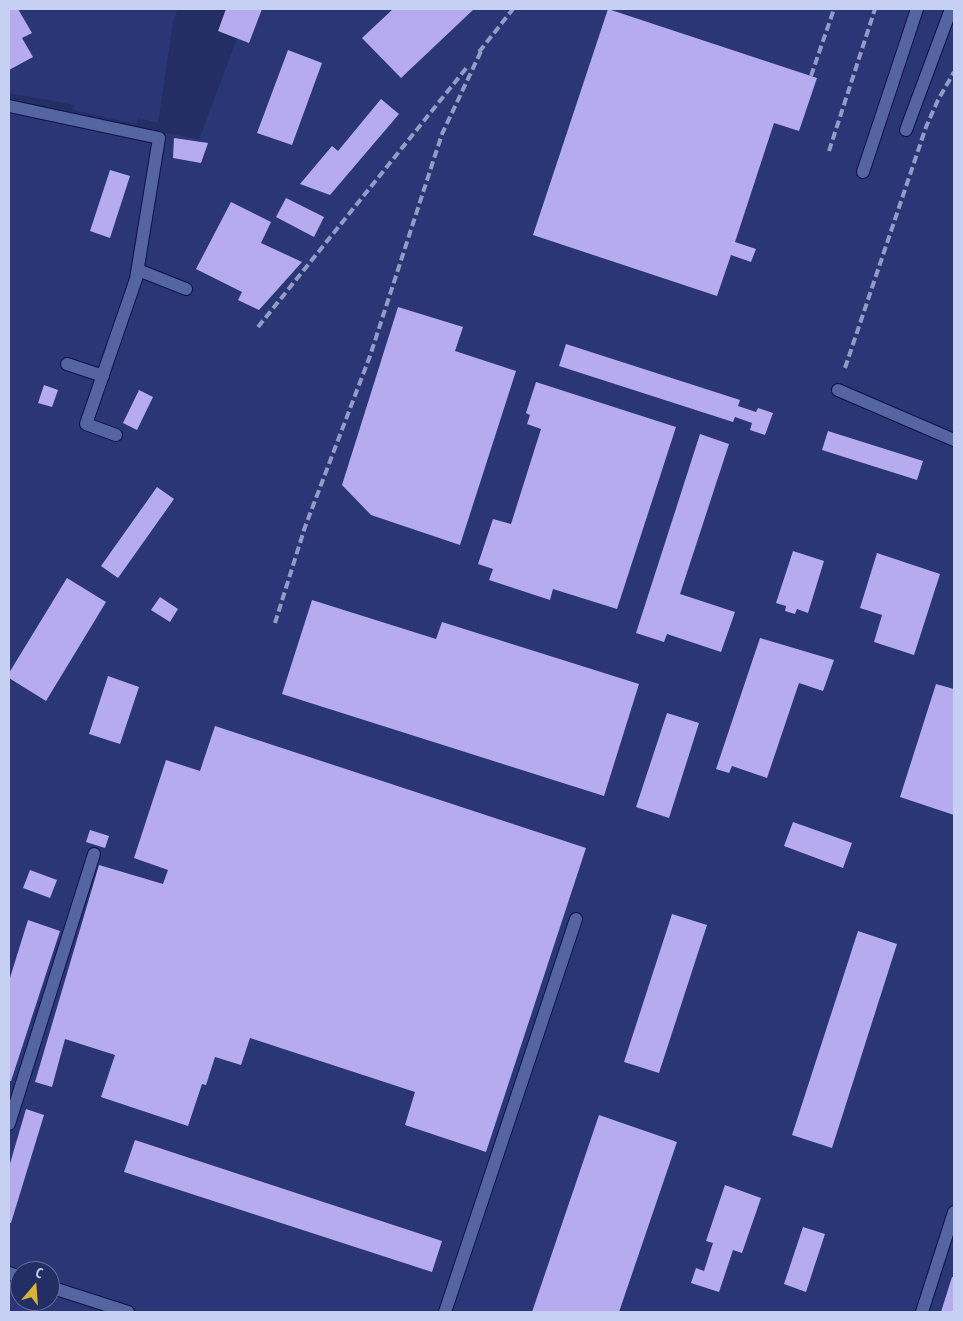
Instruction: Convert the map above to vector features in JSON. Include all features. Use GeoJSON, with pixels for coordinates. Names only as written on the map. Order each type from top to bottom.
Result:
{"type":"FeatureCollection","features":[{"type":"Feature","properties":{"kind":"lane"},"geometry":{"type":"LineString","coordinates":[[863,172],[917,9]]}},
{"type":"Feature","properties":{"kind":"lane"},"geometry":{"type":"LineString","coordinates":[[906,130],[951,9]]}},
{"type":"Feature","properties":{"kind":"lane"},"geometry":{"type":"LineString","coordinates":[[9,106],[159,138],[138,270],[86,424],[116,435]]}},
{"type":"Feature","properties":{"kind":"lane"},"geometry":{"type":"LineString","coordinates":[[138,270],[186,289]]}},
{"type":"Feature","properties":{"kind":"lane"},"geometry":{"type":"LineString","coordinates":[[67,364],[103,376]]}},
{"type":"Feature","properties":{"kind":"lane"},"geometry":{"type":"LineString","coordinates":[[838,390],[954,440]]}},
{"type":"Feature","properties":{"kind":"lane"},"geometry":{"type":"LineString","coordinates":[[9,1124],[94,854]]}},
{"type":"Feature","properties":{"kind":"lane"},"geometry":{"type":"LineString","coordinates":[[445,1312],[576,919]]}},
{"type":"Feature","properties":{"kind":"lane"},"geometry":{"type":"LineString","coordinates":[[922,1312],[954,1212]]}},
{"type":"Feature","properties":{"kind":"lane"},"geometry":{"type":"LineString","coordinates":[[60,1290],[128,1312]]}},
{"type":"Feature","properties":{"kind":"shaded area"},"geometry":{"type":"Polygon","coordinates":[[[9,9],[178,9],[173,22],[158,123],[138,118],[136,124],[73,110],[74,105],[9,93],[9,9]]]}},
{"type":"Feature","properties":{"kind":"shaded area"},"geometry":{"type":"Polygon","coordinates":[[[248,9],[954,9],[954,1312],[9,1312],[9,106],[199,139],[248,9]]]}},
{"type":"Feature","properties":{"kind":"building"},"geometry":{"type":"Polygon","coordinates":[[[9,9],[18,9],[32,33],[22,38],[33,57],[9,70],[9,9]]]}},
{"type":"Feature","properties":{"kind":"building"},"geometry":{"type":"Polygon","coordinates":[[[226,9],[262,9],[249,43],[218,31],[226,9]]]}},
{"type":"Feature","properties":{"kind":"building"},"geometry":{"type":"Polygon","coordinates":[[[393,9],[474,9],[401,78],[362,38],[393,9]]]}},
{"type":"Feature","properties":{"kind":"building"},"geometry":{"type":"Polygon","coordinates":[[[608,9],[817,78],[799,131],[774,123],[735,242],[756,249],[751,262],[731,255],[717,296],[533,235],[608,9]]]}},
{"type":"Feature","properties":{"kind":"building"},"geometry":{"type":"Polygon","coordinates":[[[288,50],[322,63],[292,145],[257,133],[288,50]]]}},
{"type":"Feature","properties":{"kind":"building"},"geometry":{"type":"Polygon","coordinates":[[[381,99],[399,114],[330,195],[300,184],[332,146],[338,151],[381,99]]]}},
{"type":"Feature","properties":{"kind":"building"},"geometry":{"type":"Polygon","coordinates":[[[174,138],[208,143],[201,163],[173,158],[174,138]]]}},
{"type":"Feature","properties":{"kind":"building"},"geometry":{"type":"Polygon","coordinates":[[[110,170],[130,176],[110,238],[90,231],[110,170]]]}},
{"type":"Feature","properties":{"kind":"building"},"geometry":{"type":"Polygon","coordinates":[[[286,198],[324,217],[314,237],[276,217],[286,198]]]}},
{"type":"Feature","properties":{"kind":"building"},"geometry":{"type":"Polygon","coordinates":[[[231,202],[271,222],[261,243],[302,262],[259,310],[238,300],[242,292],[196,269],[231,202]]]}},
{"type":"Feature","properties":{"kind":"building"},"geometry":{"type":"Polygon","coordinates":[[[398,307],[463,327],[455,351],[516,371],[460,545],[371,515],[342,485],[398,307]]]}},
{"type":"Feature","properties":{"kind":"building"},"geometry":{"type":"Polygon","coordinates":[[[566,344],[740,400],[738,406],[756,412],[758,408],[773,413],[765,435],[750,430],[752,423],[735,417],[733,422],[559,366],[566,344]]]}},
{"type":"Feature","properties":{"kind":"building"},"geometry":{"type":"Polygon","coordinates":[[[536,382],[676,427],[617,609],[553,589],[550,600],[489,580],[493,569],[478,564],[493,519],[511,524],[541,429],[527,424],[530,415],[526,413],[536,382]]]}},
{"type":"Feature","properties":{"kind":"building"},"geometry":{"type":"Polygon","coordinates":[[[44,385],[58,390],[52,407],[38,403],[44,385]]]}},
{"type":"Feature","properties":{"kind":"building"},"geometry":{"type":"Polygon","coordinates":[[[139,390],[153,397],[137,430],[123,423],[139,390]]]}},
{"type":"Feature","properties":{"kind":"building"},"geometry":{"type":"Polygon","coordinates":[[[828,431],[923,461],[917,480],[822,450],[828,431]]]}},
{"type":"Feature","properties":{"kind":"building"},"geometry":{"type":"Polygon","coordinates":[[[700,434],[729,444],[680,594],[735,612],[721,652],[667,634],[664,642],[636,633],[700,434]]]}},
{"type":"Feature","properties":{"kind":"building"},"geometry":{"type":"Polygon","coordinates":[[[157,487],[174,499],[118,578],[101,566],[157,487]]]}},
{"type":"Feature","properties":{"kind":"building"},"geometry":{"type":"Polygon","coordinates":[[[793,551],[824,561],[808,613],[797,609],[795,614],[785,611],[786,606],[776,603],[793,551]]]}},
{"type":"Feature","properties":{"kind":"building"},"geometry":{"type":"Polygon","coordinates":[[[877,553],[940,574],[914,655],[874,642],[882,615],[860,608],[877,553]]]}},
{"type":"Feature","properties":{"kind":"building"},"geometry":{"type":"Polygon","coordinates":[[[67,578],[106,602],[46,701],[9,678],[9,673],[67,578]]]}},
{"type":"Feature","properties":{"kind":"building"},"geometry":{"type":"Polygon","coordinates":[[[160,597],[178,609],[170,622],[151,610],[160,597]]]}},
{"type":"Feature","properties":{"kind":"building"},"geometry":{"type":"Polygon","coordinates":[[[312,600],[436,639],[442,622],[639,684],[604,796],[282,694],[312,600]]]}},
{"type":"Feature","properties":{"kind":"building"},"geometry":{"type":"Polygon","coordinates":[[[760,638],[834,660],[823,691],[799,683],[767,778],[732,766],[729,773],[716,769],[760,638]]]}},
{"type":"Feature","properties":{"kind":"building"},"geometry":{"type":"Polygon","coordinates":[[[108,676],[139,687],[120,744],[89,734],[108,676]]]}},
{"type":"Feature","properties":{"kind":"building"},"geometry":{"type":"Polygon","coordinates":[[[936,684],[954,689],[954,815],[900,797],[936,684]]]}},
{"type":"Feature","properties":{"kind":"building"},"geometry":{"type":"Polygon","coordinates":[[[667,713],[699,723],[669,818],[636,807],[667,713]]]}},
{"type":"Feature","properties":{"kind":"building"},"geometry":{"type":"Polygon","coordinates":[[[215,726],[586,848],[486,1152],[405,1125],[415,1092],[250,1038],[241,1065],[215,1057],[206,1085],[202,1084],[188,1126],[101,1097],[115,1055],[65,1039],[52,1087],[35,1082],[99,865],[163,884],[168,870],[134,858],[166,760],[200,771],[215,726]]]}},
{"type":"Feature","properties":{"kind":"building"},"geometry":{"type":"Polygon","coordinates":[[[793,822],[852,843],[843,868],[784,846],[793,822]]]}},
{"type":"Feature","properties":{"kind":"building"},"geometry":{"type":"Polygon","coordinates":[[[90,830],[109,836],[105,848],[86,842],[90,830]]]}},
{"type":"Feature","properties":{"kind":"building"},"geometry":{"type":"Polygon","coordinates":[[[30,870],[57,880],[50,898],[23,888],[30,870]]]}},
{"type":"Feature","properties":{"kind":"building"},"geometry":{"type":"Polygon","coordinates":[[[672,914],[707,925],[659,1073],[624,1062],[672,914]]]}},
{"type":"Feature","properties":{"kind":"building"},"geometry":{"type":"Polygon","coordinates":[[[28,920],[60,931],[11,1081],[9,1081],[9,981],[28,920]]]}},
{"type":"Feature","properties":{"kind":"building"},"geometry":{"type":"Polygon","coordinates":[[[858,931],[897,944],[832,1148],[792,1135],[858,931]]]}},
{"type":"Feature","properties":{"kind":"building"},"geometry":{"type":"Polygon","coordinates":[[[26,1109],[44,1115],[11,1223],[9,1223],[9,1167],[26,1109]]]}},
{"type":"Feature","properties":{"kind":"building"},"geometry":{"type":"Polygon","coordinates":[[[599,1115],[677,1142],[619,1312],[532,1312],[599,1115]]]}},
{"type":"Feature","properties":{"kind":"building"},"geometry":{"type":"Polygon","coordinates":[[[135,1140],[442,1241],[432,1272],[124,1172],[135,1140]]]}},
{"type":"Feature","properties":{"kind":"building"},"geometry":{"type":"Polygon","coordinates":[[[725,1185],[761,1198],[742,1253],[733,1250],[719,1292],[691,1283],[696,1268],[704,1271],[713,1243],[706,1241],[725,1185]]]}},
{"type":"Feature","properties":{"kind":"building"},"geometry":{"type":"Polygon","coordinates":[[[803,1227],[825,1234],[806,1292],[784,1284],[803,1227]]]}},
{"type":"Feature","properties":{"kind":"building"},"geometry":{"type":"Polygon","coordinates":[[[952,1277],[954,1277],[954,1312],[941,1312],[952,1277]]]}},
{"type":"Feature","properties":{"kind":"railway"},"geometry":{"type":"LineString","coordinates":[[479,52],[513,9]]}},
{"type":"Feature","properties":{"kind":"railway"},"geometry":{"type":"LineString","coordinates":[[811,76],[834,9]]}},
{"type":"Feature","properties":{"kind":"railway"},"geometry":{"type":"LineString","coordinates":[[829,151],[875,9]]}},
{"type":"Feature","properties":{"kind":"railway"},"geometry":{"type":"LineString","coordinates":[[275,623],[305,527],[370,356],[442,134],[483,47]]}},
{"type":"Feature","properties":{"kind":"railway"},"geometry":{"type":"LineString","coordinates":[[258,327],[468,66]]}},
{"type":"Feature","properties":{"kind":"railway"},"geometry":{"type":"LineString","coordinates":[[845,368],[926,127],[938,100],[954,72]]}}]}
